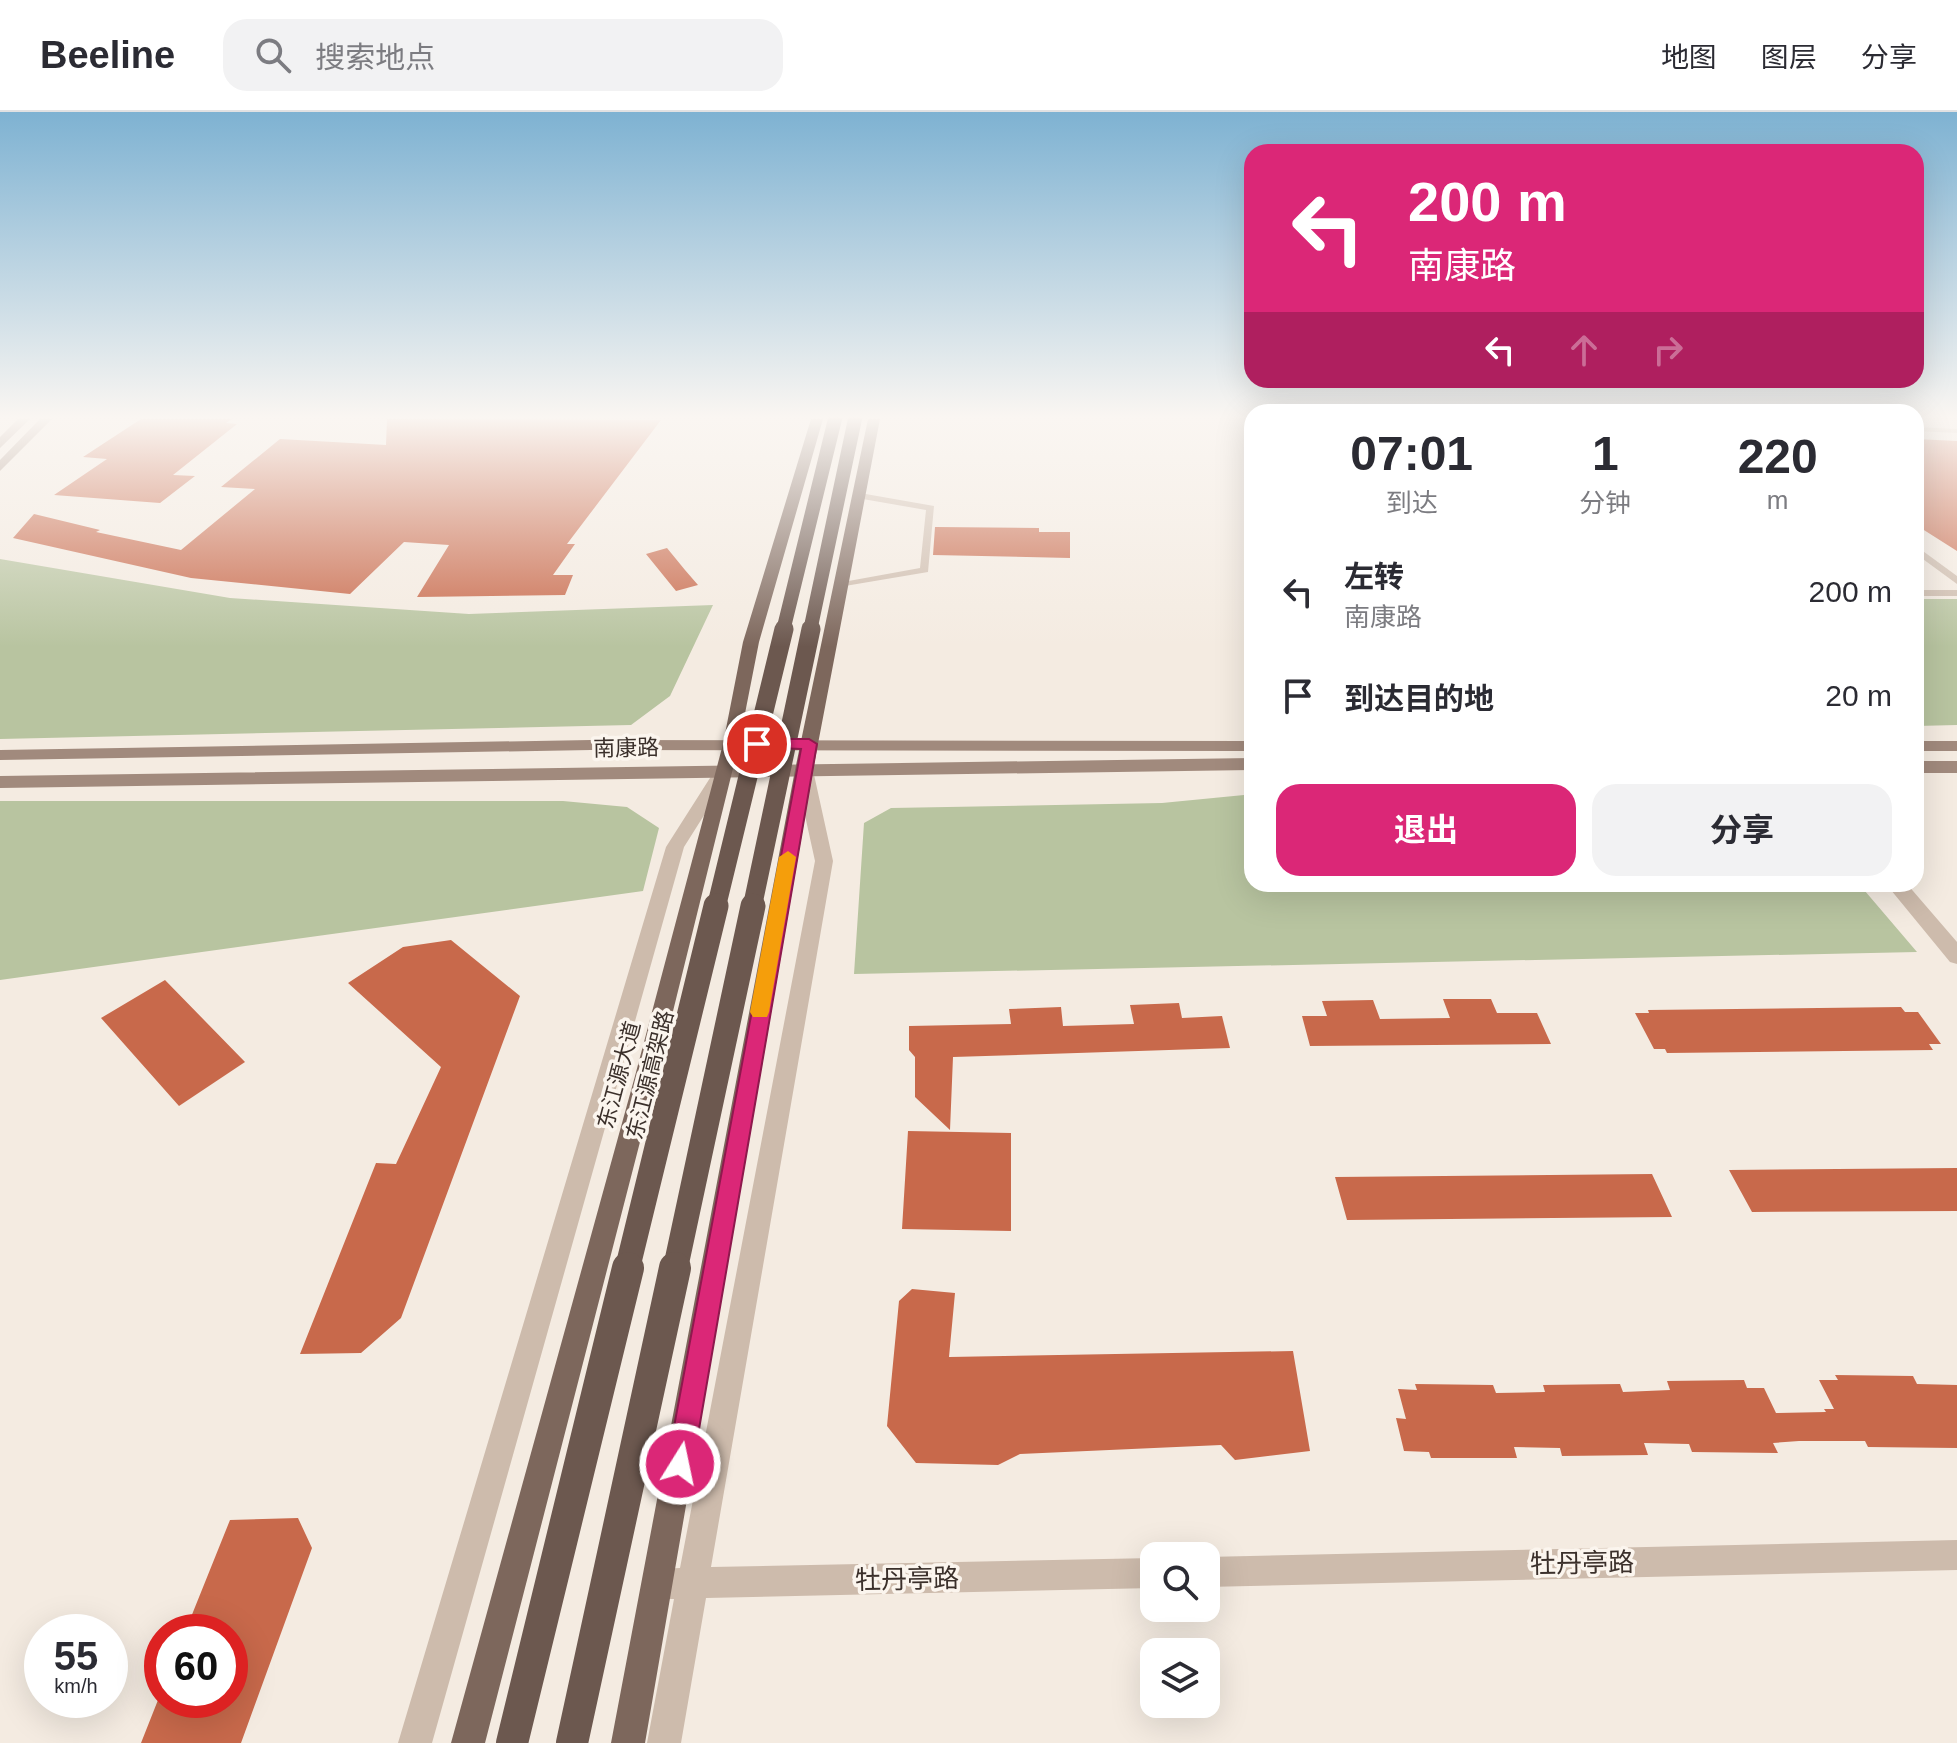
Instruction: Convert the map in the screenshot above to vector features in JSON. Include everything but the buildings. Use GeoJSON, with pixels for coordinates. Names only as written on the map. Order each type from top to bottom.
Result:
{"type":"FeatureCollection","features":[{"type":"Feature","properties":{"kind":"highway","name":"东江源高架路"},"geometry":{"type":"LineString","coordinates":[[512,1743],[816,495]]}},
{"type":"Feature","properties":{"kind":"highway"},"geometry":{"type":"LineString","coordinates":[[572,1743],[716,1082],[839,495]]}},
{"type":"Feature","properties":{"kind":"main road","name":"东江源大道"},"geometry":{"type":"LineString","coordinates":[[468,1743],[646,1076],[731,744],[751,642],[794,495]]}},
{"type":"Feature","properties":{"kind":"main road"},"geometry":{"type":"LineString","coordinates":[[628,1743],[804,770],[860,496]]}},
{"type":"Feature","properties":{"kind":"main road","name":"南康路"},"geometry":{"type":"LineString","coordinates":[[0,755],[731,744],[1244,746]]}},
{"type":"Feature","properties":{"kind":"main road"},"geometry":{"type":"LineString","coordinates":[[1924,746],[1957,746]]}},
{"type":"Feature","properties":{"kind":"main road","name":"南康路"},"geometry":{"type":"LineString","coordinates":[[0,782],[1244,764]]}},
{"type":"Feature","properties":{"kind":"main road"},"geometry":{"type":"LineString","coordinates":[[1924,767],[1957,767]]}},
{"type":"Feature","properties":{"kind":"street"},"geometry":{"type":"LineString","coordinates":[[664,1743],[824,861],[804,770]]}},
{"type":"Feature","properties":{"kind":"street"},"geometry":{"type":"LineString","coordinates":[[415,1743],[675,847],[723,771]]}},
{"type":"Feature","properties":{"kind":"street"},"geometry":{"type":"LineString","coordinates":[[1903,892],[1957,956]]}},
{"type":"Feature","properties":{"kind":"street","name":"牡丹亭路"},"geometry":{"type":"LineString","coordinates":[[1220,1572],[1957,1555]]}},
{"type":"Feature","properties":{"kind":"street","name":"牡丹亭路"},"geometry":{"type":"LineString","coordinates":[[659,1584],[1140,1573]]}},
{"type":"Feature","properties":{"kind":"lane"},"geometry":{"type":"LineString","coordinates":[[843,585],[925,570],[931,508],[860,496]]}},
{"type":"Feature","properties":{"kind":"lane"},"geometry":{"type":"LineString","coordinates":[[1924,557],[1957,581]]}},
{"type":"Feature","properties":{"kind":"lane"},"geometry":{"type":"LineString","coordinates":[[1924,593],[1957,593]]}},
{"type":"Feature","properties":{"kind":"green space"},"geometry":{"type":"Polygon","coordinates":[[[0,559],[230,598],[469,614],[713,605],[670,696],[631,725],[0,739],[0,559]]]}},
{"type":"Feature","properties":{"kind":"green space"},"geometry":{"type":"Polygon","coordinates":[[[1924,599],[1957,599],[1957,725],[1924,726],[1924,599]]]}},
{"type":"Feature","properties":{"kind":"green space"},"geometry":{"type":"Polygon","coordinates":[[[1244,795],[1244,892],[1866,892],[1917,952],[854,974],[864,823],[891,808],[1162,803],[1244,795]]]}},
{"type":"Feature","properties":{"kind":"green space"},"geometry":{"type":"Polygon","coordinates":[[[0,801],[563,801],[627,807],[659,828],[643,891],[0,980],[0,801]]]}},
{"type":"Feature","properties":{"kind":"slow traffic"},"geometry":{"type":"LineString","coordinates":[[760,1012],[788,857]]}},
{"type":"Feature","properties":{"kind":"route"},"geometry":{"type":"LineString","coordinates":[[680,1464],[809,744],[757,744]]}}]}
